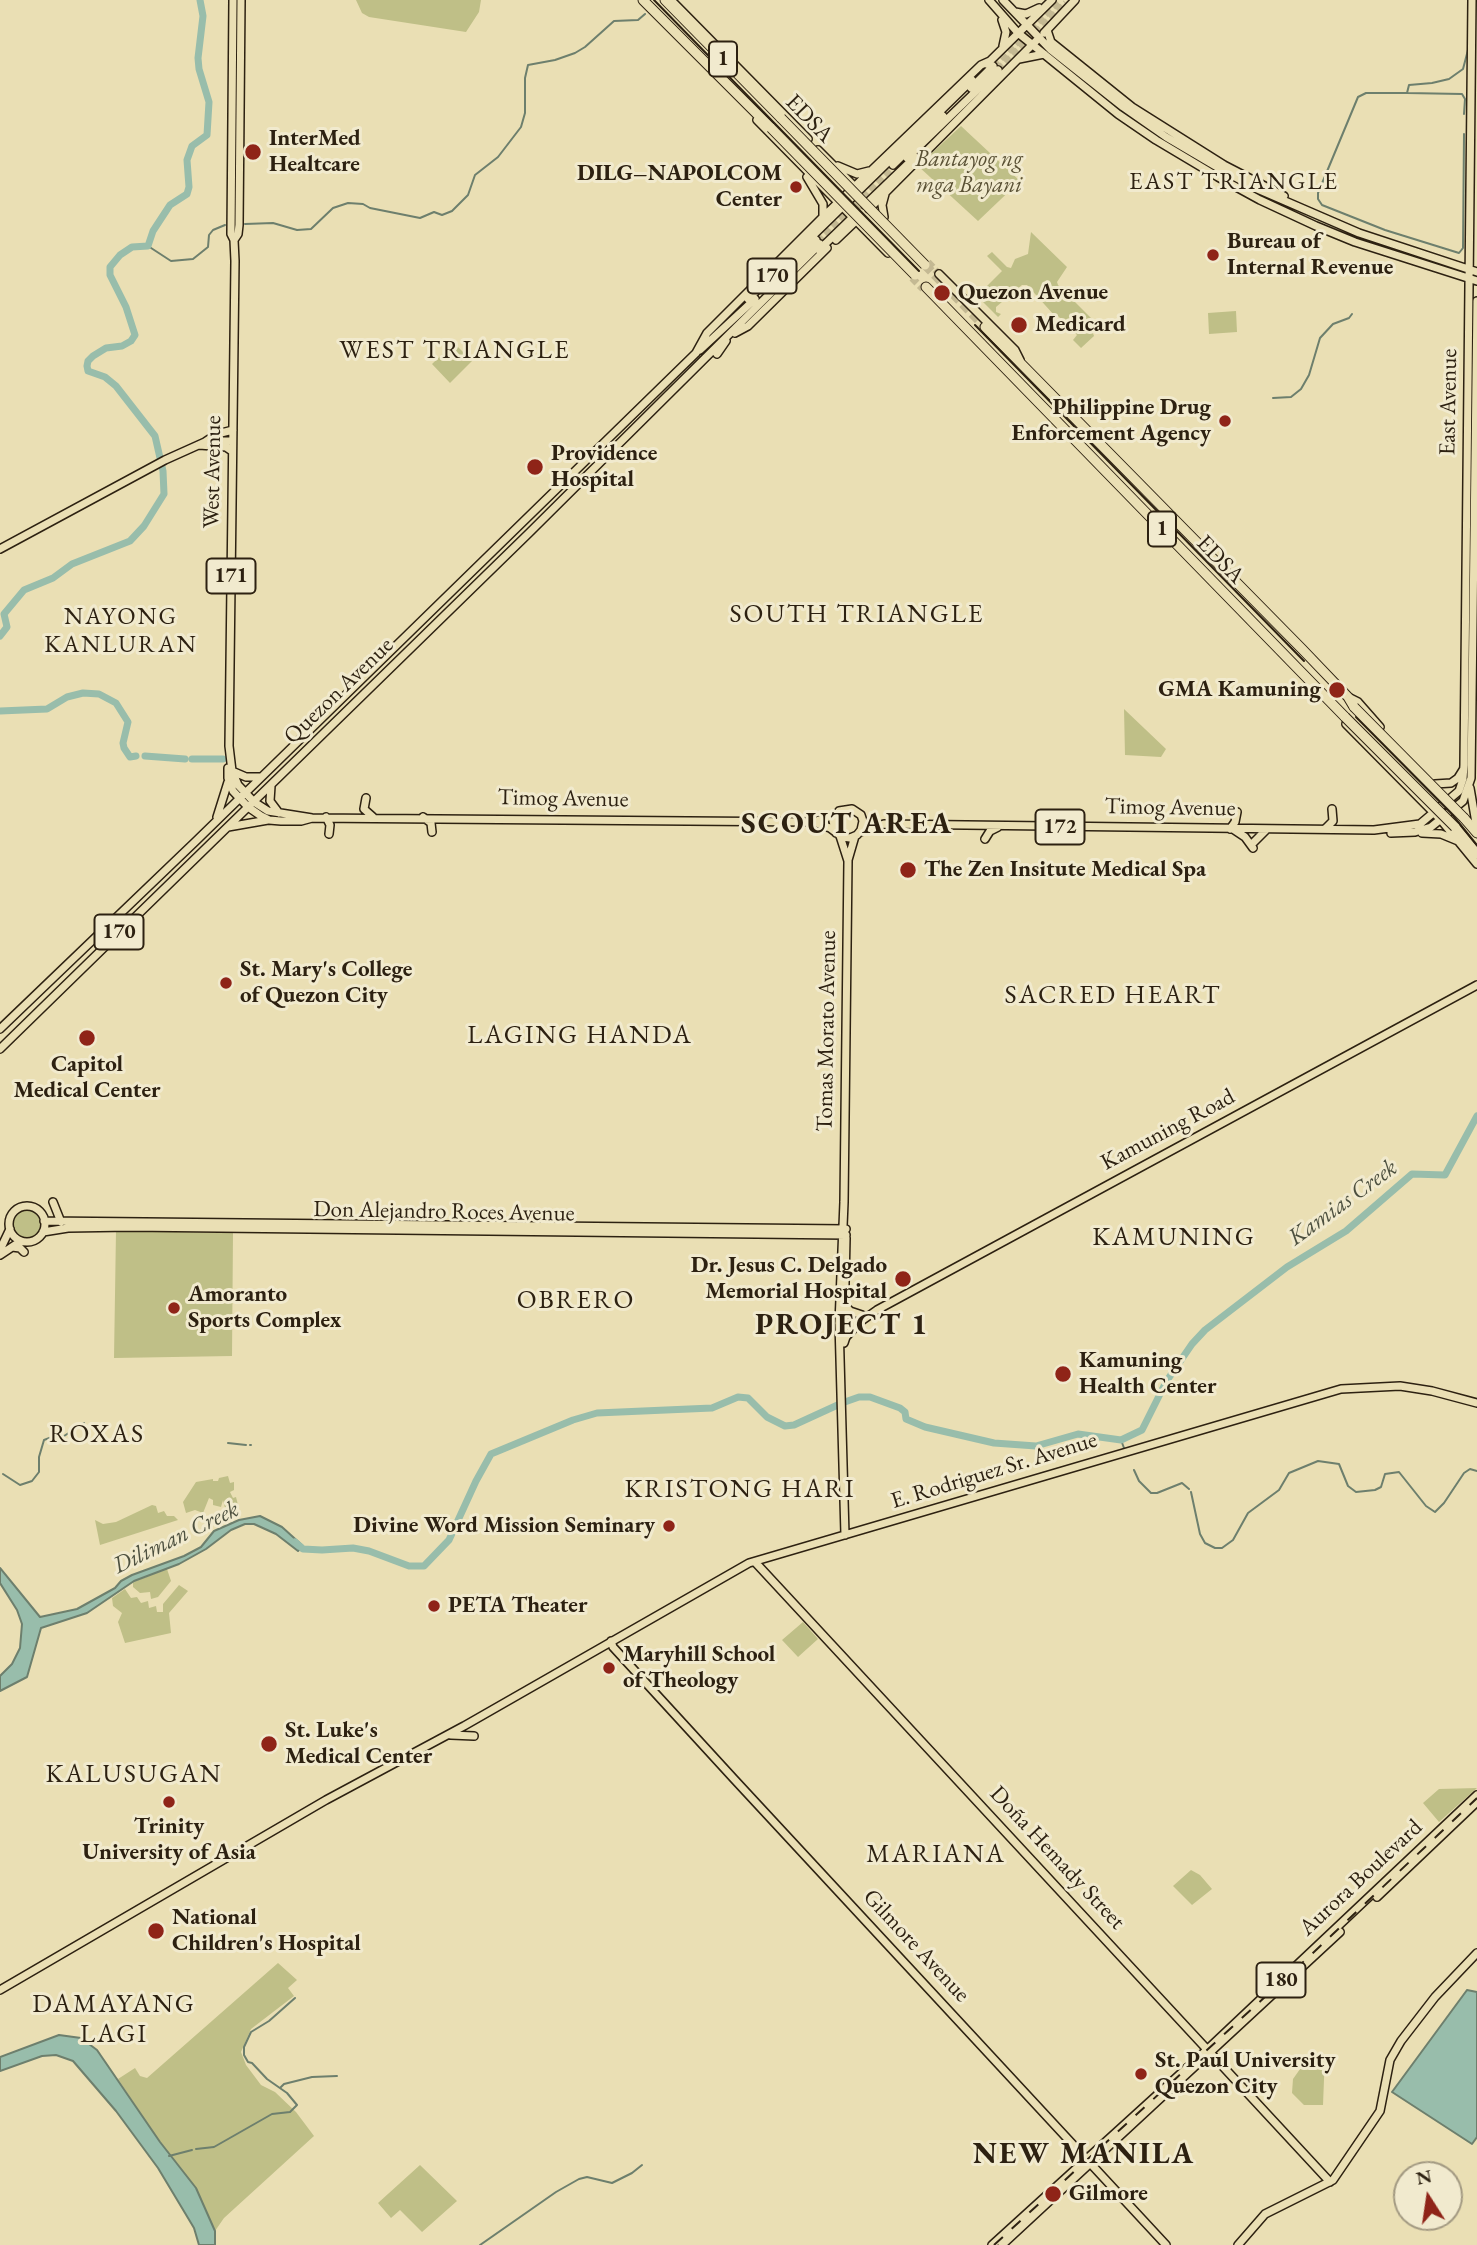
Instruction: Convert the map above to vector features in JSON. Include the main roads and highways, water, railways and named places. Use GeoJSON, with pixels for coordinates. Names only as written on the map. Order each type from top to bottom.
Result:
{"type":"FeatureCollection","features":[{"type":"Feature","properties":{"kind":"highway","name":"EDSA"},"geometry":{"type":"LineString","coordinates":[[643,0],[913,276]]}},
{"type":"Feature","properties":{"kind":"highway","name":"EDSA"},"geometry":{"type":"LineString","coordinates":[[665,0],[927,264]]}},
{"type":"Feature","properties":{"kind":"highway","name":"EDSA"},"geometry":{"type":"LineString","coordinates":[[925,288],[1455,827],[1477,854]]}},
{"type":"Feature","properties":{"kind":"highway","name":"EDSA"},"geometry":{"type":"LineString","coordinates":[[985,327],[1477,830]]}},
{"type":"Feature","properties":{"kind":"main road","name":"West Avenue"},"geometry":{"type":"LineString","coordinates":[[213,824],[222,805],[230,764],[233,0]]}},
{"type":"Feature","properties":{"kind":"main road","name":"West Avenue"},"geometry":{"type":"LineString","coordinates":[[234,240],[239,225],[241,0]]}},
{"type":"Feature","properties":{"kind":"main road","name":"EDSA"},"geometry":{"type":"LineString","coordinates":[[671,0],[927,264]]}},
{"type":"Feature","properties":{"kind":"main road"},"geometry":{"type":"LineString","coordinates":[[989,0],[1018,33],[1036,41],[1129,111],[1222,170],[1315,215],[1473,273]]}},
{"type":"Feature","properties":{"kind":"main road"},"geometry":{"type":"LineString","coordinates":[[1003,0],[1026,25],[1044,54],[1118,114],[1239,189],[1316,226],[1387,252],[1473,273]]}},
{"type":"Feature","properties":{"kind":"main road"},"geometry":{"type":"LineString","coordinates":[[1009,7],[1017,13],[1026,14],[1036,11],[1050,0]]}},
{"type":"Feature","properties":{"kind":"main road","name":"Quezon Avenue"},"geometry":{"type":"LineString","coordinates":[[895,167],[994,65],[1003,48],[1050,0]]}},
{"type":"Feature","properties":{"kind":"main road"},"geometry":{"type":"LineString","coordinates":[[869,206],[1016,62],[1075,0]]}},
{"type":"Feature","properties":{"kind":"main road","name":"East Avenue"},"geometry":{"type":"LineString","coordinates":[[1454,803],[1464,799],[1470,782],[1473,482],[1472,0]]}},
{"type":"Feature","properties":{"kind":"main road"},"geometry":{"type":"LineString","coordinates":[[1000,13],[1006,30],[1003,48]]}},
{"type":"Feature","properties":{"kind":"main road"},"geometry":{"type":"LineString","coordinates":[[1047,30],[1051,42],[1118,97],[1224,165],[1343,222],[1473,273]]}},
{"type":"Feature","properties":{"kind":"main road"},"geometry":{"type":"LineString","coordinates":[[1016,62],[1028,56],[1044,54]]}},
{"type":"Feature","properties":{"kind":"main road","name":"EDSA"},"geometry":{"type":"LineString","coordinates":[[707,65],[797,163],[913,276]]}},
{"type":"Feature","properties":{"kind":"main road","name":"Quezon Avenue"},"geometry":{"type":"LineString","coordinates":[[857,189],[873,170],[981,65],[994,65]]}},
{"type":"Feature","properties":{"kind":"main road","name":"Quezon Avenue"},"geometry":{"type":"LineString","coordinates":[[1,1028],[700,347],[840,205],[984,69],[994,65]]}},
{"type":"Feature","properties":{"kind":"main road"},"geometry":{"type":"LineString","coordinates":[[869,206],[1007,70]]}},
{"type":"Feature","properties":{"kind":"main road"},"geometry":{"type":"LineString","coordinates":[[788,153],[801,141],[803,134]]}},
{"type":"Feature","properties":{"kind":"main road"},"geometry":{"type":"LineString","coordinates":[[797,163],[803,149],[815,146]]}},
{"type":"Feature","properties":{"kind":"main road"},"geometry":{"type":"LineString","coordinates":[[831,162],[857,174],[873,170]]}},
{"type":"Feature","properties":{"kind":"main road"},"geometry":{"type":"LineString","coordinates":[[804,170],[823,204],[823,217]]}},
{"type":"Feature","properties":{"kind":"main road"},"geometry":{"type":"LineString","coordinates":[[884,217],[882,203],[885,193]]}},
{"type":"Feature","properties":{"kind":"main road"},"geometry":{"type":"LineString","coordinates":[[840,205],[869,206],[905,243],[915,249],[905,255],[902,267]]}},
{"type":"Feature","properties":{"kind":"main road","name":"Quezon Avenue"},"geometry":{"type":"LineString","coordinates":[[700,347],[707,333],[823,217],[840,205]]}},
{"type":"Feature","properties":{"kind":"main road","name":"Quezon Avenue"},"geometry":{"type":"LineString","coordinates":[[704,359],[855,219]]}},
{"type":"Feature","properties":{"kind":"main road","name":"170"},"geometry":{"type":"LineString","coordinates":[[735,333],[748,326],[855,219]]}},
{"type":"Feature","properties":{"kind":"main road"},"geometry":{"type":"LineString","coordinates":[[839,237],[852,232],[867,233]]}},
{"type":"Feature","properties":{"kind":"main road","name":"Quezon Avenue"},"geometry":{"type":"LineString","coordinates":[[0,1049],[704,359],[818,242],[702,349],[700,347]]}},
{"type":"Feature","properties":{"kind":"main road"},"geometry":{"type":"LineString","coordinates":[[1387,252],[1390,244]]}},
{"type":"Feature","properties":{"kind":"main road","name":"EDSA"},"geometry":{"type":"LineString","coordinates":[[939,274],[1015,350],[1022,363]]}},
{"type":"Feature","properties":{"kind":"main road","name":"EDSA"},"geometry":{"type":"LineString","coordinates":[[925,288],[972,340],[987,349]]}},
{"type":"Feature","properties":{"kind":"main road","name":"East Avenue"},"geometry":{"type":"LineString","coordinates":[[1454,803],[1463,791],[1461,786],[1464,765],[1477,301]]}},
{"type":"Feature","properties":{"kind":"main road"},"geometry":{"type":"LineString","coordinates":[[717,354],[726,341]]}},
{"type":"Feature","properties":{"kind":"main road"},"geometry":{"type":"LineString","coordinates":[[202,444],[225,431],[233,435]]}},
{"type":"Feature","properties":{"kind":"main road"},"geometry":{"type":"LineString","coordinates":[[0,549],[165,460],[202,444],[233,435]]}},
{"type":"Feature","properties":{"kind":"main road"},"geometry":{"type":"LineString","coordinates":[[202,444],[225,446],[232,451]]}},
{"type":"Feature","properties":{"kind":"main road"},"geometry":{"type":"LineString","coordinates":[[397,644],[399,650],[406,652]]}},
{"type":"Feature","properties":{"kind":"main road"},"geometry":{"type":"LineString","coordinates":[[388,653],[396,654],[397,660]]}},
{"type":"Feature","properties":{"kind":"main road","name":"EDSA"},"geometry":{"type":"LineString","coordinates":[[1349,697],[1358,702],[1477,830]]}},
{"type":"Feature","properties":{"kind":"main road","name":"EDSA"},"geometry":{"type":"LineString","coordinates":[[1337,708],[1344,721],[1435,813],[1477,864]]}},
{"type":"Feature","properties":{"kind":"main road"},"geometry":{"type":"LineString","coordinates":[[230,764],[246,777],[261,776]]}},
{"type":"Feature","properties":{"kind":"main road"},"geometry":{"type":"LineString","coordinates":[[230,764],[233,791],[269,820]]}},
{"type":"Feature","properties":{"kind":"main road"},"geometry":{"type":"LineString","coordinates":[[1435,784],[1445,785],[1455,781],[1464,765]]}},
{"type":"Feature","properties":{"kind":"main road"},"geometry":{"type":"LineString","coordinates":[[1401,780],[1417,766]]}},
{"type":"Feature","properties":{"kind":"main road"},"geometry":{"type":"LineString","coordinates":[[1470,782],[1477,830]]}},
{"type":"Feature","properties":{"kind":"main road"},"geometry":{"type":"LineString","coordinates":[[272,783],[270,801],[279,814]]}},
{"type":"Feature","properties":{"kind":"main road"},"geometry":{"type":"LineString","coordinates":[[366,798],[364,809],[373,817]]}},
{"type":"Feature","properties":{"kind":"main road"},"geometry":{"type":"LineString","coordinates":[[1419,798],[1424,810],[1422,823]]}},
{"type":"Feature","properties":{"kind":"main road","name":"Timog Avenue"},"geometry":{"type":"LineString","coordinates":[[862,817],[881,824],[1374,830],[1422,823],[1454,803]]}},
{"type":"Feature","properties":{"kind":"main road","name":"Timog Avenue"},"geometry":{"type":"LineString","coordinates":[[1374,830],[1415,832],[1428,829],[1441,820],[1454,803]]}},
{"type":"Feature","properties":{"kind":"main road","name":"Timog Avenue"},"geometry":{"type":"LineString","coordinates":[[251,804],[279,814],[306,815],[312,818]]}},
{"type":"Feature","properties":{"kind":"main road","name":"172"},"geometry":{"type":"LineString","coordinates":[[835,816],[841,810],[849,808],[856,810],[862,817]]}},
{"type":"Feature","properties":{"kind":"main road"},"geometry":{"type":"LineString","coordinates":[[1325,829],[1333,821],[1332,809]]}},
{"type":"Feature","properties":{"kind":"main road"},"geometry":{"type":"LineString","coordinates":[[1237,812],[1236,822],[1231,828],[1253,846],[1267,829]]}},
{"type":"Feature","properties":{"kind":"main road"},"geometry":{"type":"LineString","coordinates":[[835,816],[833,824],[838,834]]}},
{"type":"Feature","properties":{"kind":"main road","name":"Timog Avenue"},"geometry":{"type":"LineString","coordinates":[[227,827],[269,820],[297,821],[326,817],[813,822],[835,816]]}},
{"type":"Feature","properties":{"kind":"main road"},"geometry":{"type":"LineString","coordinates":[[326,817],[330,826],[329,834]]}},
{"type":"Feature","properties":{"kind":"main road"},"geometry":{"type":"LineString","coordinates":[[423,817],[430,823],[432,832]]}},
{"type":"Feature","properties":{"kind":"main road"},"geometry":{"type":"LineString","coordinates":[[858,834],[863,826],[862,817]]}},
{"type":"Feature","properties":{"kind":"main road","name":"Timog Avenue"},"geometry":{"type":"LineString","coordinates":[[813,822],[838,834]]}},
{"type":"Feature","properties":{"kind":"main road","name":"Timog Avenue"},"geometry":{"type":"LineString","coordinates":[[858,834],[881,824]]}},
{"type":"Feature","properties":{"kind":"main road"},"geometry":{"type":"LineString","coordinates":[[985,839],[991,830],[1002,825]]}},
{"type":"Feature","properties":{"kind":"main road"},"geometry":{"type":"LineString","coordinates":[[1415,832],[1441,834],[1463,845]]}},
{"type":"Feature","properties":{"kind":"main road","name":"172"},"geometry":{"type":"LineString","coordinates":[[838,834],[848,838],[858,834]]}},
{"type":"Feature","properties":{"kind":"main road","name":"Tomas Morato Avenue"},"geometry":{"type":"LineString","coordinates":[[838,834],[848,861]]}},
{"type":"Feature","properties":{"kind":"main road","name":"Tomas Morato Avenue"},"geometry":{"type":"LineString","coordinates":[[842,1385],[848,861],[858,834]]}},
{"type":"Feature","properties":{"kind":"main road"},"geometry":{"type":"LineString","coordinates":[[79,952],[88,963]]}},
{"type":"Feature","properties":{"kind":"main road","name":"Kamuning Road"},"geometry":{"type":"LineString","coordinates":[[842,1324],[861,1319],[1477,985]]}},
{"type":"Feature","properties":{"kind":"main road"},"geometry":{"type":"LineString","coordinates":[[14,1014],[11,1022],[13,1026],[18,1028],[25,1025]]}},
{"type":"Feature","properties":{"kind":"main road"},"geometry":{"type":"LineString","coordinates":[[1,1028],[11,1027],[14,1032],[12,1038]]}},
{"type":"Feature","properties":{"kind":"main road"},"geometry":{"type":"LineString","coordinates":[[53,1202],[61,1222]]}},
{"type":"Feature","properties":{"kind":"main road"},"geometry":{"type":"LineString","coordinates":[[23,1207],[37,1210],[44,1222],[43,1232],[32,1241],[21,1241],[0,1252],[10,1229],[12,1215],[23,1207]]}},
{"type":"Feature","properties":{"kind":"main road","name":"Don Alejandro Roces Avenue"},"geometry":{"type":"LineString","coordinates":[[44,1222],[844,1232]]}},
{"type":"Feature","properties":{"kind":"main road","name":"Don Alejandro Roces Avenue"},"geometry":{"type":"LineString","coordinates":[[43,1232],[68,1228],[130,1227],[753,1231],[828,1234],[844,1232]]}},
{"type":"Feature","properties":{"kind":"main road"},"geometry":{"type":"LineString","coordinates":[[10,1229],[21,1241]]}},
{"type":"Feature","properties":{"kind":"main road","name":"Tomas Morato Avenue"},"geometry":{"type":"LineString","coordinates":[[844,1232],[841,1247],[842,1508],[845,1535]]}},
{"type":"Feature","properties":{"kind":"main road"},"geometry":{"type":"LineString","coordinates":[[828,1234],[841,1247]]}},
{"type":"Feature","properties":{"kind":"main road"},"geometry":{"type":"LineString","coordinates":[[12,1247],[20,1248],[24,1252]]}},
{"type":"Feature","properties":{"kind":"main road"},"geometry":{"type":"LineString","coordinates":[[844,1304],[861,1319],[846,1336],[844,1343]]}},
{"type":"Feature","properties":{"kind":"main road","name":"E. Rodriguez Sr. Avenue"},"geometry":{"type":"LineString","coordinates":[[0,1990],[738,1568],[1341,1389],[1400,1386],[1477,1403]]}},
{"type":"Feature","properties":{"kind":"main road","name":"Doña Hemady Street"},"geometry":{"type":"LineString","coordinates":[[755,1562],[1330,2182]]}},
{"type":"Feature","properties":{"kind":"main road","name":"Gilmore Avenue"},"geometry":{"type":"LineString","coordinates":[[611,1641],[613,1647],[734,1779],[1166,2245]]}},
{"type":"Feature","properties":{"kind":"main road"},"geometry":{"type":"LineString","coordinates":[[447,1735],[474,1737]]}},
{"type":"Feature","properties":{"kind":"main road","name":"Aurora Boulevard"},"geometry":{"type":"LineString","coordinates":[[1209,2051],[1477,1795]]}},
{"type":"Feature","properties":{"kind":"main road","name":"Aurora Boulevard"},"geometry":{"type":"LineString","coordinates":[[1002,2245],[1477,1802]]}},
{"type":"Feature","properties":{"kind":"main road"},"geometry":{"type":"LineString","coordinates":[[1238,2245],[1253,2225],[1270,2210],[1330,2182],[1380,2111],[1390,2060],[1401,2041],[1430,2002],[1477,1953]]}},
{"type":"Feature","properties":{"kind":"main road","name":"Aurora Boulevard"},"geometry":{"type":"LineString","coordinates":[[992,2245],[1089,2161]]}},
{"type":"Feature","properties":{"kind":"waterway"},"geometry":{"type":"LineString","coordinates":[[0,636],[7,627],[4,614],[24,590],[53,578],[72,564],[130,541],[144,526],[164,494],[163,471],[155,436],[116,386],[105,377],[88,371],[87,366],[93,356],[106,348],[122,346],[135,335],[126,307],[110,275],[110,267],[120,255],[132,247],[148,246],[153,231],[170,205],[187,194],[187,160],[192,146],[207,135],[209,102],[198,58],[203,16],[200,0]]}},
{"type":"Feature","properties":{"kind":"waterway"},"geometry":{"type":"LineString","coordinates":[[245,224],[273,223],[297,230],[311,229],[333,208],[348,203],[420,218],[434,212],[442,215],[452,211],[468,195],[475,175],[498,157],[521,127],[525,113],[525,78],[528,65],[575,53],[614,21],[638,20],[645,14]]}},
{"type":"Feature","properties":{"kind":"waterway"},"geometry":{"type":"LineString","coordinates":[[1464,114],[1465,99],[1462,94],[1407,93],[1409,85],[1449,79],[1463,69],[1468,50]]}},
{"type":"Feature","properties":{"kind":"waterway"},"geometry":{"type":"LineString","coordinates":[[1407,93],[1366,93],[1358,97],[1318,193],[1322,205],[1385,230],[1459,253],[1463,248],[1464,134]]}},
{"type":"Feature","properties":{"kind":"waterway"},"geometry":{"type":"LineString","coordinates":[[148,246],[171,261],[193,259],[208,247],[209,235],[213,230],[225,225]]}},
{"type":"Feature","properties":{"kind":"waterway"},"geometry":{"type":"LineString","coordinates":[[1273,398],[1291,397],[1301,389],[1309,375],[1320,338],[1333,324],[1349,318],[1352,314]]}},
{"type":"Feature","properties":{"kind":"waterway"},"geometry":{"type":"LineString","coordinates":[[0,711],[47,709],[67,697],[83,693],[99,694],[116,703],[128,722],[124,748],[130,757],[136,756]]}},
{"type":"Feature","properties":{"kind":"waterway"},"geometry":{"type":"LineString","coordinates":[[145,756],[185,759]]}},
{"type":"Feature","properties":{"kind":"waterway"},"geometry":{"type":"LineString","coordinates":[[192,759],[223,759]]}},
{"type":"Feature","properties":{"kind":"waterway","name":"Diliman Creek"},"geometry":{"type":"LineString","coordinates":[[295,1542],[303,1549],[353,1548],[409,1566],[424,1566],[449,1540],[491,1454],[573,1420],[597,1413],[712,1408],[738,1397],[748,1398],[767,1417],[785,1426],[794,1425],[859,1397],[870,1397],[900,1408],[905,1412],[906,1419],[925,1427],[994,1443],[1036,1446],[1078,1434],[1121,1440],[1142,1430],[1166,1382],[1205,1330],[1287,1267],[1346,1231],[1412,1174],[1445,1175],[1477,1116]]}},
{"type":"Feature","properties":{"kind":"waterway"},"geometry":{"type":"LineString","coordinates":[[3,1474],[20,1485],[32,1481],[39,1472],[39,1457],[44,1440],[61,1438],[84,1423]]}},
{"type":"Feature","properties":{"kind":"waterway"},"geometry":{"type":"LineString","coordinates":[[1121,1440],[1124,1448]]}},
{"type":"Feature","properties":{"kind":"waterway"},"geometry":{"type":"LineString","coordinates":[[228,1443],[246,1445]]}},
{"type":"Feature","properties":{"kind":"waterway"},"geometry":{"type":"LineString","coordinates":[[1191,1492],[1200,1534],[1205,1543],[1222,1548],[1233,1540],[1248,1513],[1279,1490],[1289,1473],[1318,1461],[1339,1464],[1348,1486],[1356,1492],[1375,1490],[1381,1487],[1385,1474],[1399,1472],[1426,1506],[1435,1512],[1464,1473],[1470,1469],[1477,1471]]}},
{"type":"Feature","properties":{"kind":"waterway"},"geometry":{"type":"LineString","coordinates":[[1134,1470],[1139,1481],[1151,1493],[1182,1483],[1189,1489]]}},
{"type":"Feature","properties":{"kind":"waterway"},"geometry":{"type":"LineString","coordinates":[[196,2149],[214,2147],[272,2114],[290,2112],[297,2105],[287,2093],[248,2062],[244,2055],[244,2047],[251,2032],[269,2021],[295,1998]]}},
{"type":"Feature","properties":{"kind":"waterway"},"geometry":{"type":"LineString","coordinates":[[281,2087],[312,2077],[337,2076]]}},
{"type":"Feature","properties":{"kind":"waterway"},"geometry":{"type":"LineString","coordinates":[[169,2156],[192,2150]]}},
{"type":"Feature","properties":{"kind":"waterway"},"geometry":{"type":"LineString","coordinates":[[480,2245],[579,2179],[587,2177],[612,2183],[642,2165]]}},
{"type":"Feature","properties":{"kind":"tunnel"},"geometry":{"type":"LineString","coordinates":[[993,66],[1060,0]]}},
{"type":"Feature","properties":{"kind":"tunnel"},"geometry":{"type":"LineString","coordinates":[[998,70],[1066,3]]}},
{"type":"Feature","properties":{"kind":"tunnel"},"geometry":{"type":"LineString","coordinates":[[816,240],[893,165]]}},
{"type":"Feature","properties":{"kind":"tunnel"},"geometry":{"type":"LineString","coordinates":[[820,244],[897,169]]}},
{"type":"Feature","properties":{"kind":"tunnel"},"geometry":{"type":"LineString","coordinates":[[928,262],[939,274]]}},
{"type":"Feature","properties":{"kind":"tunnel"},"geometry":{"type":"LineString","coordinates":[[925,265],[985,327]]}},
{"type":"Feature","properties":{"kind":"tunnel"},"geometry":{"type":"LineString","coordinates":[[912,278],[923,289]]}},
{"type":"Feature","properties":{"kind":"tram line"},"geometry":{"type":"LineString","coordinates":[[654,0],[919,271]]}},
{"type":"Feature","properties":{"kind":"tram line"},"geometry":{"type":"LineString","coordinates":[[975,325],[1304,661]]}},
{"type":"Feature","properties":{"kind":"tram line"},"geometry":{"type":"LineString","coordinates":[[1356,717],[1451,813],[1477,845]]}},
{"type":"Feature","properties":{"kind":"railway"},"geometry":{"type":"LineString","coordinates":[[994,2245],[1314,1952],[1477,1798]]}},
{"type":"Feature","properties":{"kind":"place","name":"InterMed Healtcare"},"geometry":{"type":"Point","coordinates":[253,152]}},
{"type":"Feature","properties":{"kind":"place","name":"DILG–NAPOLCOM Center"},"geometry":{"type":"Point","coordinates":[796,187]}},
{"type":"Feature","properties":{"kind":"place","name":"Bureau of Internal Revenue"},"geometry":{"type":"Point","coordinates":[1213,255]}},
{"type":"Feature","properties":{"kind":"place","name":"Quezon Avenue"},"geometry":{"type":"Point","coordinates":[942,293]}},
{"type":"Feature","properties":{"kind":"place","name":"Medicard"},"geometry":{"type":"Point","coordinates":[1019,325]}},
{"type":"Feature","properties":{"kind":"place","name":"Philippine Drug Enforcement Agency"},"geometry":{"type":"Point","coordinates":[1225,421]}},
{"type":"Feature","properties":{"kind":"place","name":"Providence Hospital"},"geometry":{"type":"Point","coordinates":[535,467]}},
{"type":"Feature","properties":{"kind":"place","name":"GMA Kamuning"},"geometry":{"type":"Point","coordinates":[1337,690]}},
{"type":"Feature","properties":{"kind":"place","name":"The Zen Insitute Medical Spa"},"geometry":{"type":"Point","coordinates":[908,870]}},
{"type":"Feature","properties":{"kind":"place","name":"St. Mary's College of Quezon City"},"geometry":{"type":"Point","coordinates":[226,983]}},
{"type":"Feature","properties":{"kind":"place","name":"Capitol Medical Center"},"geometry":{"type":"Point","coordinates":[87,1038]}},
{"type":"Feature","properties":{"kind":"place","name":"Dr. Jesus C. Delgado Memorial Hospital"},"geometry":{"type":"Point","coordinates":[903,1279]}},
{"type":"Feature","properties":{"kind":"place","name":"Amoranto Sports Complex"},"geometry":{"type":"Point","coordinates":[174,1308]}},
{"type":"Feature","properties":{"kind":"place","name":"Kamuning Health Center"},"geometry":{"type":"Point","coordinates":[1063,1374]}},
{"type":"Feature","properties":{"kind":"place","name":"Divine Word Mission Seminary"},"geometry":{"type":"Point","coordinates":[669,1526]}},
{"type":"Feature","properties":{"kind":"place","name":"PETA Theater"},"geometry":{"type":"Point","coordinates":[434,1606]}},
{"type":"Feature","properties":{"kind":"place","name":"Maryhill School of Theology"},"geometry":{"type":"Point","coordinates":[609,1668]}},
{"type":"Feature","properties":{"kind":"place","name":"St. Luke's Medical Center"},"geometry":{"type":"Point","coordinates":[269,1744]}},
{"type":"Feature","properties":{"kind":"place","name":"Trinity University of Asia"},"geometry":{"type":"Point","coordinates":[169,1802]}},
{"type":"Feature","properties":{"kind":"place","name":"National Children's Hospital"},"geometry":{"type":"Point","coordinates":[156,1931]}},
{"type":"Feature","properties":{"kind":"place","name":"St. Paul University Quezon City"},"geometry":{"type":"Point","coordinates":[1141,2074]}},
{"type":"Feature","properties":{"kind":"place","name":"Gilmore"},"geometry":{"type":"Point","coordinates":[1053,2194]}},
{"type":"Feature","properties":{"kind":"district","name":"EAST TRIANGLE"},"geometry":{"type":"Point","coordinates":[1234,182]}},
{"type":"Feature","properties":{"kind":"district","name":"WEST TRIANGLE"},"geometry":{"type":"Point","coordinates":[455,351]}},
{"type":"Feature","properties":{"kind":"district","name":"SOUTH TRIANGLE"},"geometry":{"type":"Point","coordinates":[857,615]}},
{"type":"Feature","properties":{"kind":"district","name":"NAYONG KANLURAN"},"geometry":{"type":"Point","coordinates":[121,631]}},
{"type":"Feature","properties":{"kind":"district","name":"SCOUT AREA"},"geometry":{"type":"Point","coordinates":[847,825]}},
{"type":"Feature","properties":{"kind":"district","name":"SACRED HEART"},"geometry":{"type":"Point","coordinates":[1113,996]}},
{"type":"Feature","properties":{"kind":"district","name":"LAGING HANDA"},"geometry":{"type":"Point","coordinates":[580,1036]}},
{"type":"Feature","properties":{"kind":"district","name":"KAMUNING"},"geometry":{"type":"Point","coordinates":[1174,1238]}},
{"type":"Feature","properties":{"kind":"district","name":"OBRERO"},"geometry":{"type":"Point","coordinates":[576,1301]}},
{"type":"Feature","properties":{"kind":"district","name":"PROJECT 1"},"geometry":{"type":"Point","coordinates":[842,1326]}},
{"type":"Feature","properties":{"kind":"district","name":"ROXAS"},"geometry":{"type":"Point","coordinates":[97,1435]}},
{"type":"Feature","properties":{"kind":"district","name":"KRISTONG HARI"},"geometry":{"type":"Point","coordinates":[740,1490]}},
{"type":"Feature","properties":{"kind":"district","name":"KALUSUGAN"},"geometry":{"type":"Point","coordinates":[134,1775]}},
{"type":"Feature","properties":{"kind":"district","name":"MARIANA"},"geometry":{"type":"Point","coordinates":[936,1855]}},
{"type":"Feature","properties":{"kind":"district","name":"DAMAYANG LAGI"},"geometry":{"type":"Point","coordinates":[114,2020]}},
{"type":"Feature","properties":{"kind":"district","name":"NEW MANILA"},"geometry":{"type":"Point","coordinates":[1084,2155]}},
{"type":"Feature","properties":{"kind":"park label","name":"Bantayog ng mga Bayani"},"geometry":{"type":"Point","coordinates":[969,173]}},
{"type":"Feature","properties":{"kind":"water label","name":"Kamias Creek"},"geometry":{"type":"Point","coordinates":[1343,1203]}}]}
